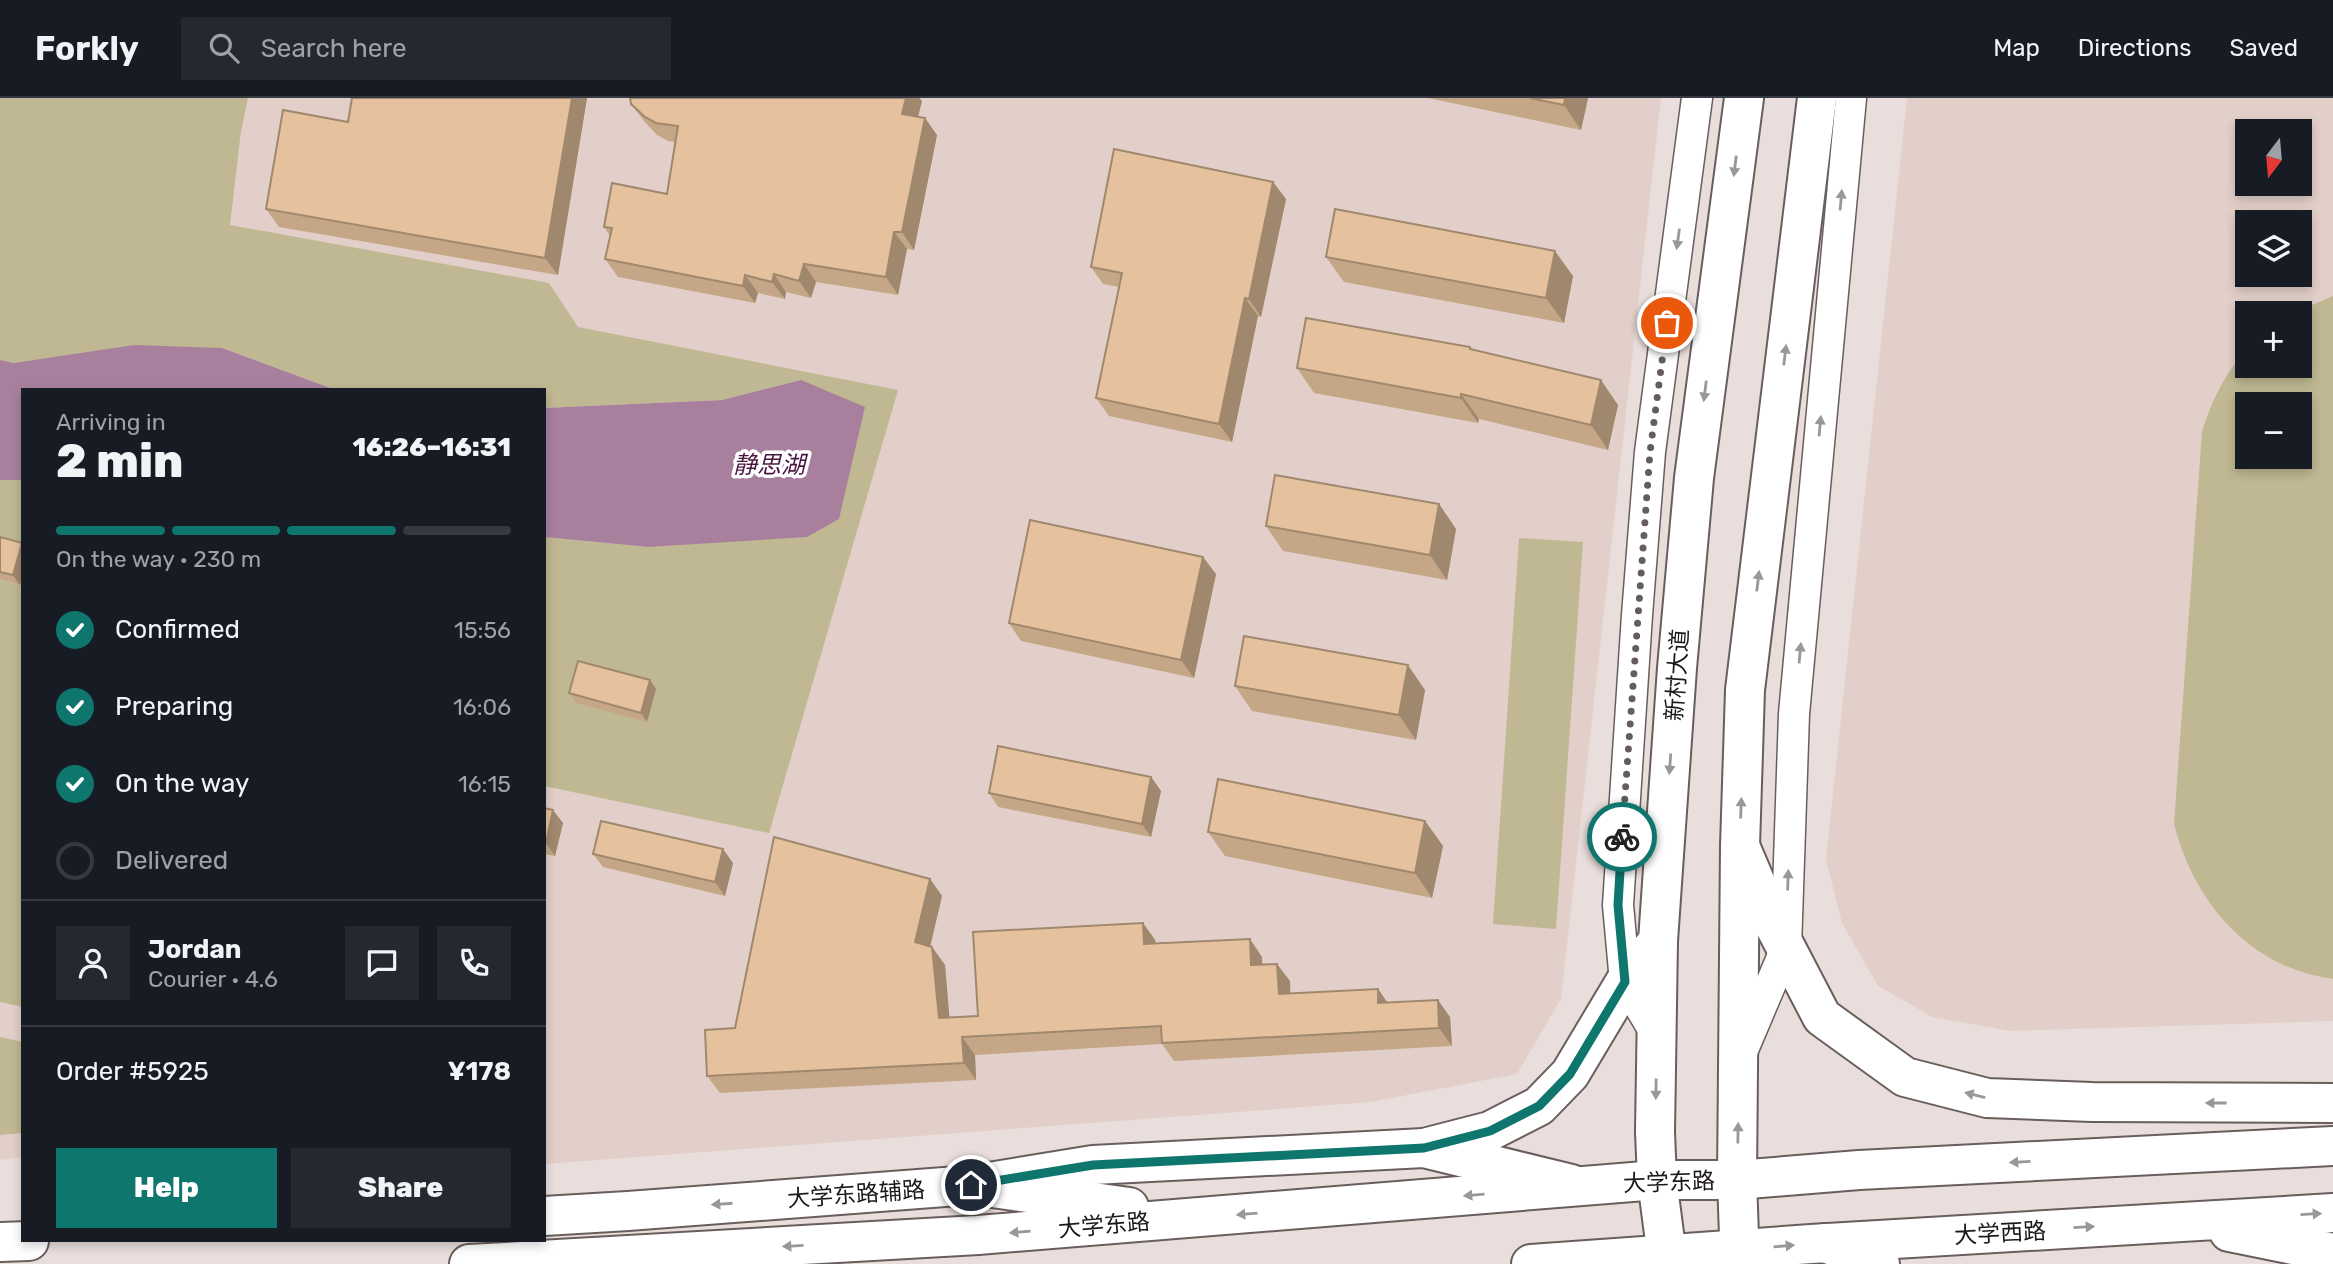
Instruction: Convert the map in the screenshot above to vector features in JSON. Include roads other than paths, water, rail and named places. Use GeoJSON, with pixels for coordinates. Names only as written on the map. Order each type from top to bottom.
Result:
{"type":"FeatureCollection","features":[{"type":"Feature","properties":{"kind":"main road","name":"新村大道"},"geometry":{"type":"LineString","coordinates":[[1667,1259],[1657,1180],[1658,941],[1677,668],[1694,478],[1744,98]]}},
{"type":"Feature","properties":{"kind":"main road"},"geometry":{"type":"LineString","coordinates":[[1740,1257],[1737,1180],[1738,1060],[1745,690],[1817,98]]}},
{"type":"Feature","properties":{"kind":"main road"},"geometry":{"type":"LineString","coordinates":[[1741,846],[1772,921],[1822,1017],[1905,1077],[1987,1098],[2092,1102],[2328,1103]]}},
{"type":"Feature","properties":{"kind":"main road"},"geometry":{"type":"LineString","coordinates":[[1424,1148],[1490,1131],[1539,1106],[1570,1074],[1625,982],[1658,941]]}},
{"type":"Feature","properties":{"kind":"main road"},"geometry":{"type":"LineString","coordinates":[[2158,1156],[2328,1103]]}},
{"type":"Feature","properties":{"kind":"main road"},"geometry":{"type":"LineString","coordinates":[[1737,1180],[1859,1170],[2333,1146]]}},
{"type":"Feature","properties":{"kind":"main road","name":"大学东路辅路"},"geometry":{"type":"LineString","coordinates":[[546,1216],[971,1185],[1093,1165],[1424,1148],[1582,1187]]}},
{"type":"Feature","properties":{"kind":"main road","name":"大学东路"},"geometry":{"type":"LineString","coordinates":[[469,1264],[964,1236],[1657,1180],[1737,1180]]}},
{"type":"Feature","properties":{"kind":"main road"},"geometry":{"type":"LineString","coordinates":[[971,1185],[1200,1217]]}},
{"type":"Feature","properties":{"kind":"main road","name":"大学西路"},"geometry":{"type":"LineString","coordinates":[[1667,1259],[1740,1257],[1825,1243],[2333,1213]]}},
{"type":"Feature","properties":{"kind":"main road"},"geometry":{"type":"LineString","coordinates":[[2175,1222],[2333,1253]]}},
{"type":"Feature","properties":{"kind":"main road"},"geometry":{"type":"LineString","coordinates":[[0,1242],[21,1241]]}},
{"type":"Feature","properties":{"kind":"main road"},"geometry":{"type":"LineString","coordinates":[[1825,1243],[1880,1264]]}},
{"type":"Feature","properties":{"kind":"main road"},"geometry":{"type":"LineString","coordinates":[[1531,1264],[1667,1259]]}},
{"type":"Feature","properties":{"kind":"street"},"geometry":{"type":"LineString","coordinates":[[1656,1034],[1625,982],[1618,905],[1650,452],[1697,98]]}},
{"type":"Feature","properties":{"kind":"street"},"geometry":{"type":"LineString","coordinates":[[1738,1060],[1786,948],[1794,714],[1852,98]]}},
{"type":"Feature","properties":{"kind":"water"},"geometry":{"type":"Polygon","coordinates":[[[134,345],[222,348],[331,388],[21,388],[21,480],[0,480],[0,360],[14,363],[134,345]]]}},
{"type":"Feature","properties":{"kind":"water","name":"静思湖"},"geometry":{"type":"Polygon","coordinates":[[[801,380],[865,407],[839,519],[807,537],[648,547],[546,537],[546,408],[722,400],[801,380]]]}}]}
